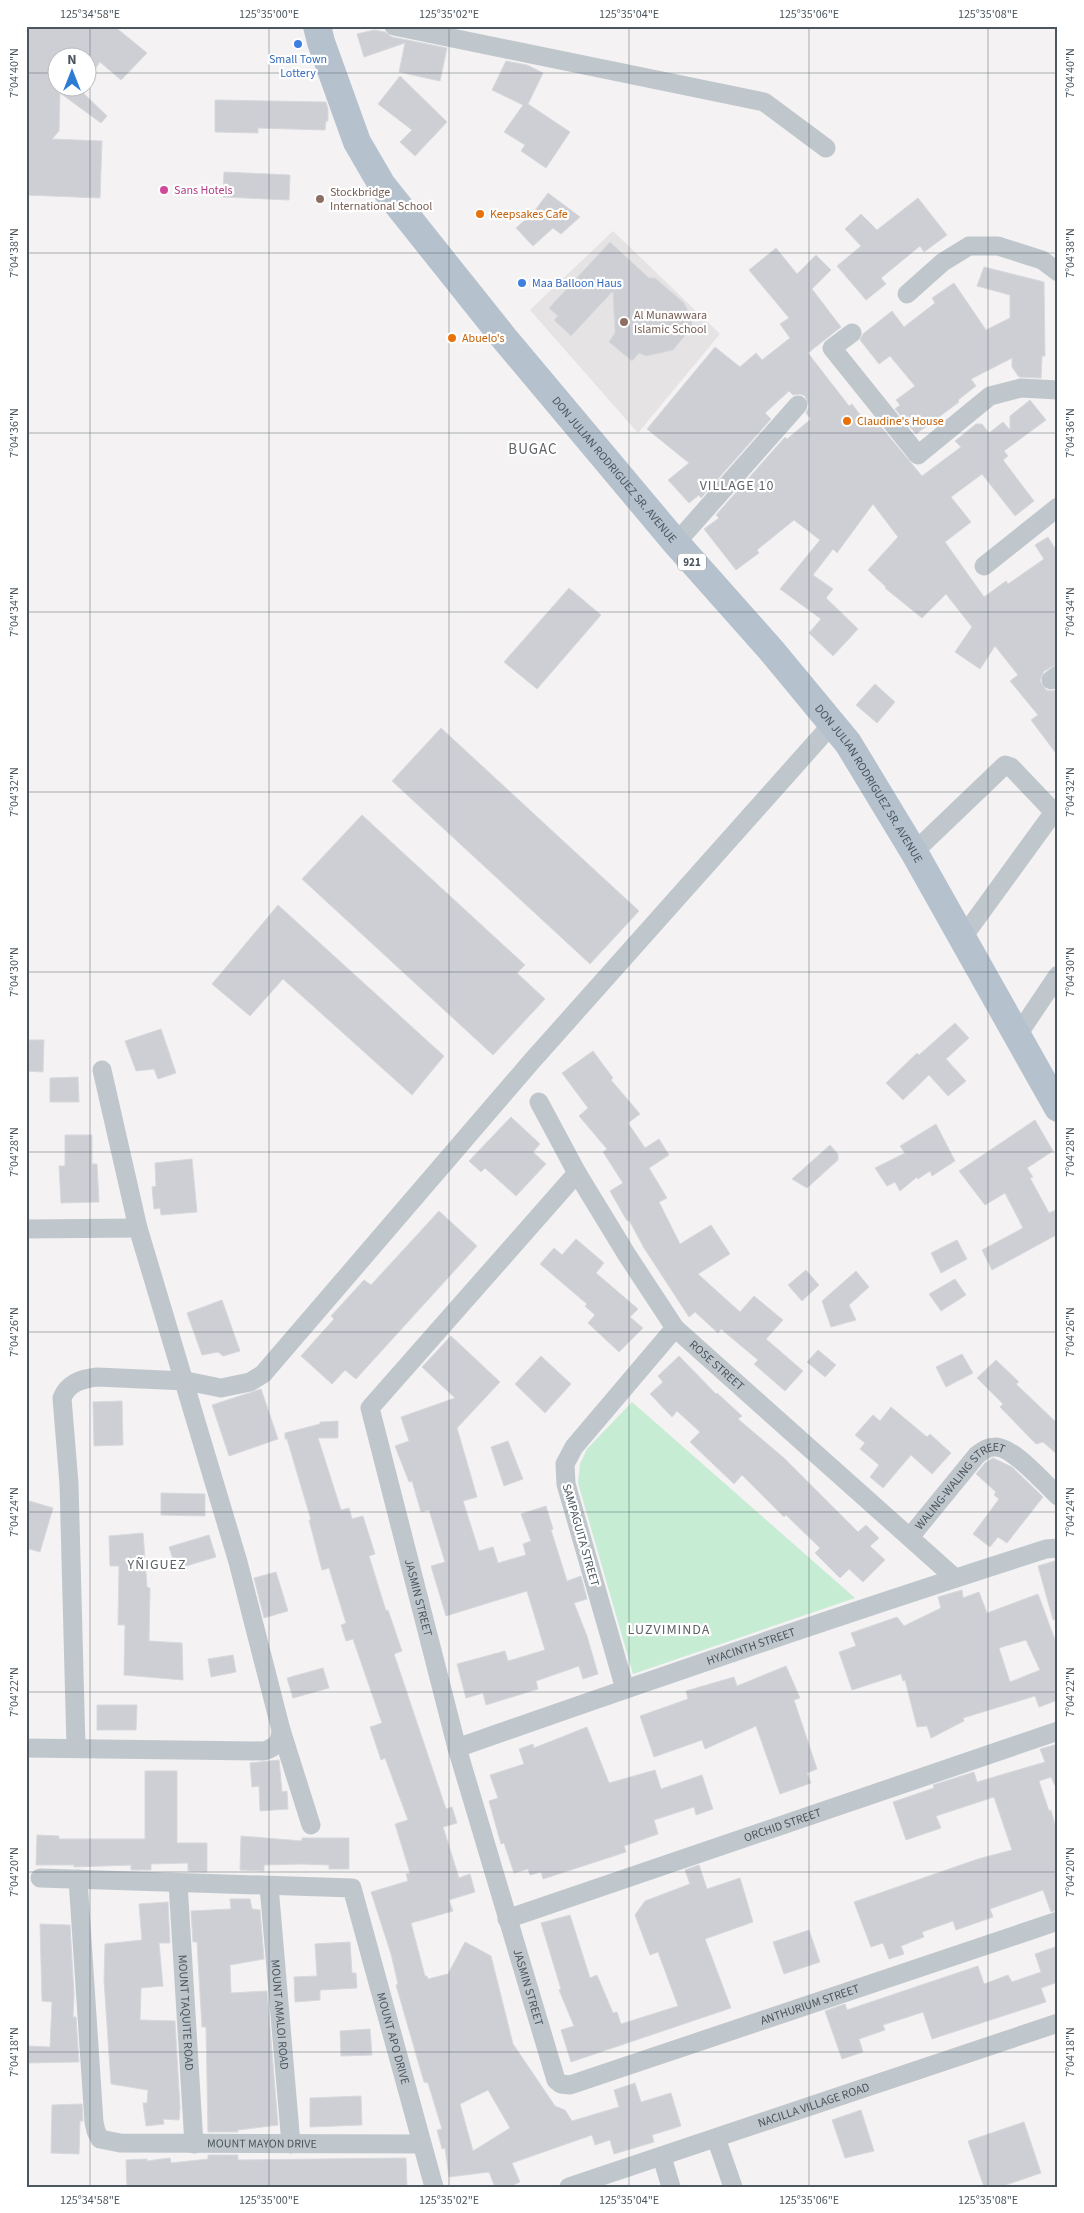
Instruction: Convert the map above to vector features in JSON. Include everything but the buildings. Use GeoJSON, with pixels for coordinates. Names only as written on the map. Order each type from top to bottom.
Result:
{"type":"FeatureCollection","features":[{"type":"Feature","properties":{"kind":"main road","name":"DON JULIAN RODRIGUEZ SR. AVENUE"},"geometry":{"type":"LineString","coordinates":[[313,31],[357,142],[382,185],[504,338],[676,544],[771,650],[833,723],[862,764],[963,937],[1058,1108]]}},
{"type":"Feature","properties":{"kind":"street"},"geometry":{"type":"LineString","coordinates":[[394,26],[764,102],[826,148]]}},
{"type":"Feature","properties":{"kind":"street"},"geometry":{"type":"LineString","coordinates":[[907,294],[943,262],[969,246],[998,246],[1042,260],[1058,272]]}},
{"type":"Feature","properties":{"kind":"street"},"geometry":{"type":"LineString","coordinates":[[852,333],[832,348],[918,455],[990,396],[1022,388],[1058,390]]}},
{"type":"Feature","properties":{"kind":"street"},"geometry":{"type":"LineString","coordinates":[[676,544],[798,404]]}},
{"type":"Feature","properties":{"kind":"street"},"geometry":{"type":"LineString","coordinates":[[984,566],[1058,506]]}},
{"type":"Feature","properties":{"kind":"street"},"geometry":{"type":"LineString","coordinates":[[76,1747],[69,1484],[62,1398],[66,1389],[83,1379],[96,1377],[186,1381],[221,1388],[250,1382],[262,1374],[531,1062],[833,723]]}},
{"type":"Feature","properties":{"kind":"street"},"geometry":{"type":"LineString","coordinates":[[914,852],[1005,765],[1011,767],[1051,809],[1051,816],[963,937]]}},
{"type":"Feature","properties":{"kind":"street"},"geometry":{"type":"LineString","coordinates":[[1017,1036],[1058,975]]}},
{"type":"Feature","properties":{"kind":"street"},"geometry":{"type":"LineString","coordinates":[[102,1070],[138,1228],[186,1381],[238,1562],[281,1730],[311,1825]]}},
{"type":"Feature","properties":{"kind":"street","name":"ROSE STREET"},"geometry":{"type":"LineString","coordinates":[[539,1102],[577,1173],[627,1255],[675,1328],[956,1578]]}},
{"type":"Feature","properties":{"kind":"street","name":"JASMIN STREET"},"geometry":{"type":"LineString","coordinates":[[561,2084],[556,2080],[457,1748],[370,1408],[577,1173]]}},
{"type":"Feature","properties":{"kind":"street"},"geometry":{"type":"LineString","coordinates":[[26,1229],[138,1228]]}},
{"type":"Feature","properties":{"kind":"street","name":"SAMPAGUITA STREET"},"geometry":{"type":"LineString","coordinates":[[624,1689],[566,1484],[565,1464],[574,1447],[675,1328]]}},
{"type":"Feature","properties":{"kind":"street","name":"WALING-WALING STREET"},"geometry":{"type":"LineString","coordinates":[[910,1537],[977,1455],[995,1446],[1013,1454],[1058,1496]]}},
{"type":"Feature","properties":{"kind":"street","name":"HYACINTH STREET"},"geometry":{"type":"LineString","coordinates":[[457,1748],[624,1689],[956,1578],[1052,1548]]}},
{"type":"Feature","properties":{"kind":"street"},"geometry":{"type":"LineString","coordinates":[[26,1748],[76,1747],[264,1751],[275,1747],[280,1740],[281,1730]]}},
{"type":"Feature","properties":{"kind":"street","name":"ORCHID STREET"},"geometry":{"type":"LineString","coordinates":[[507,1919],[1058,1731]]}},
{"type":"Feature","properties":{"kind":"street"},"geometry":{"type":"LineString","coordinates":[[40,1878],[269,1886]]}},
{"type":"Feature","properties":{"kind":"street","name":"MOUNT MAYON DRIVE"},"geometry":{"type":"LineString","coordinates":[[78,1879],[94,2122],[100,2139],[120,2143],[422,2144]]}},
{"type":"Feature","properties":{"kind":"street","name":"MOUNT TAQUITE ROAD"},"geometry":{"type":"LineString","coordinates":[[178,1883],[194,2144]]}},
{"type":"Feature","properties":{"kind":"street","name":"MOUNT APO DRIVE"},"geometry":{"type":"LineString","coordinates":[[269,1886],[352,1888],[434,2187]]}},
{"type":"Feature","properties":{"kind":"street","name":"MOUNT AMALOI ROAD"},"geometry":{"type":"LineString","coordinates":[[269,1886],[291,2144]]}},
{"type":"Feature","properties":{"kind":"street","name":"ANTHURIUM STREET"},"geometry":{"type":"LineString","coordinates":[[561,2084],[570,2085],[1058,1921]]}},
{"type":"Feature","properties":{"kind":"street","name":"NACILLA VILLAGE ROAD"},"geometry":{"type":"LineString","coordinates":[[569,2187],[1058,2023]]}},
{"type":"Feature","properties":{"kind":"street"},"geometry":{"type":"LineString","coordinates":[[716,2138],[733,2187]]}},
{"type":"Feature","properties":{"kind":"street"},"geometry":{"type":"LineString","coordinates":[[662,2157],[671,2187]]}},
{"type":"Feature","properties":{"kind":"shaded area","name":"Al Munawwara Islamic School"},"geometry":{"type":"Polygon","coordinates":[[[613,231],[720,334],[638,433],[530,310],[613,231]]]}},
{"type":"Feature","properties":{"kind":"green space"},"geometry":{"type":"Polygon","coordinates":[[[632,1402],[855,1598],[633,1674],[578,1483],[580,1464],[587,1449],[632,1402]]]}},
{"type":"Feature","properties":{"kind":"place","name":"Small Town Lottery"},"geometry":{"type":"Point","coordinates":[298,44]}},
{"type":"Feature","properties":{"kind":"place","name":"Sans Hotels"},"geometry":{"type":"Point","coordinates":[164,190]}},
{"type":"Feature","properties":{"kind":"place","name":"Stockbridge International School"},"geometry":{"type":"Point","coordinates":[320,199]}},
{"type":"Feature","properties":{"kind":"place","name":"Keepsakes Cafe"},"geometry":{"type":"Point","coordinates":[480,214]}},
{"type":"Feature","properties":{"kind":"place","name":"Maa Balloon Haus"},"geometry":{"type":"Point","coordinates":[522,283]}},
{"type":"Feature","properties":{"kind":"place","name":"Al Munawwara Islamic School"},"geometry":{"type":"Point","coordinates":[624,322]}},
{"type":"Feature","properties":{"kind":"place","name":"Abuelo's"},"geometry":{"type":"Point","coordinates":[452,338]}},
{"type":"Feature","properties":{"kind":"place","name":"Claudine's House"},"geometry":{"type":"Point","coordinates":[847,421]}},
{"type":"Feature","properties":{"kind":"district","name":"BUGAC"},"geometry":{"type":"Point","coordinates":[533,449]}},
{"type":"Feature","properties":{"kind":"district","name":"VILLAGE 10"},"geometry":{"type":"Point","coordinates":[737,485]}},
{"type":"Feature","properties":{"kind":"district","name":"YÑIGUEZ"},"geometry":{"type":"Point","coordinates":[157,1564]}},
{"type":"Feature","properties":{"kind":"district","name":"LUZVIMINDA"},"geometry":{"type":"Point","coordinates":[669,1629]}}]}
